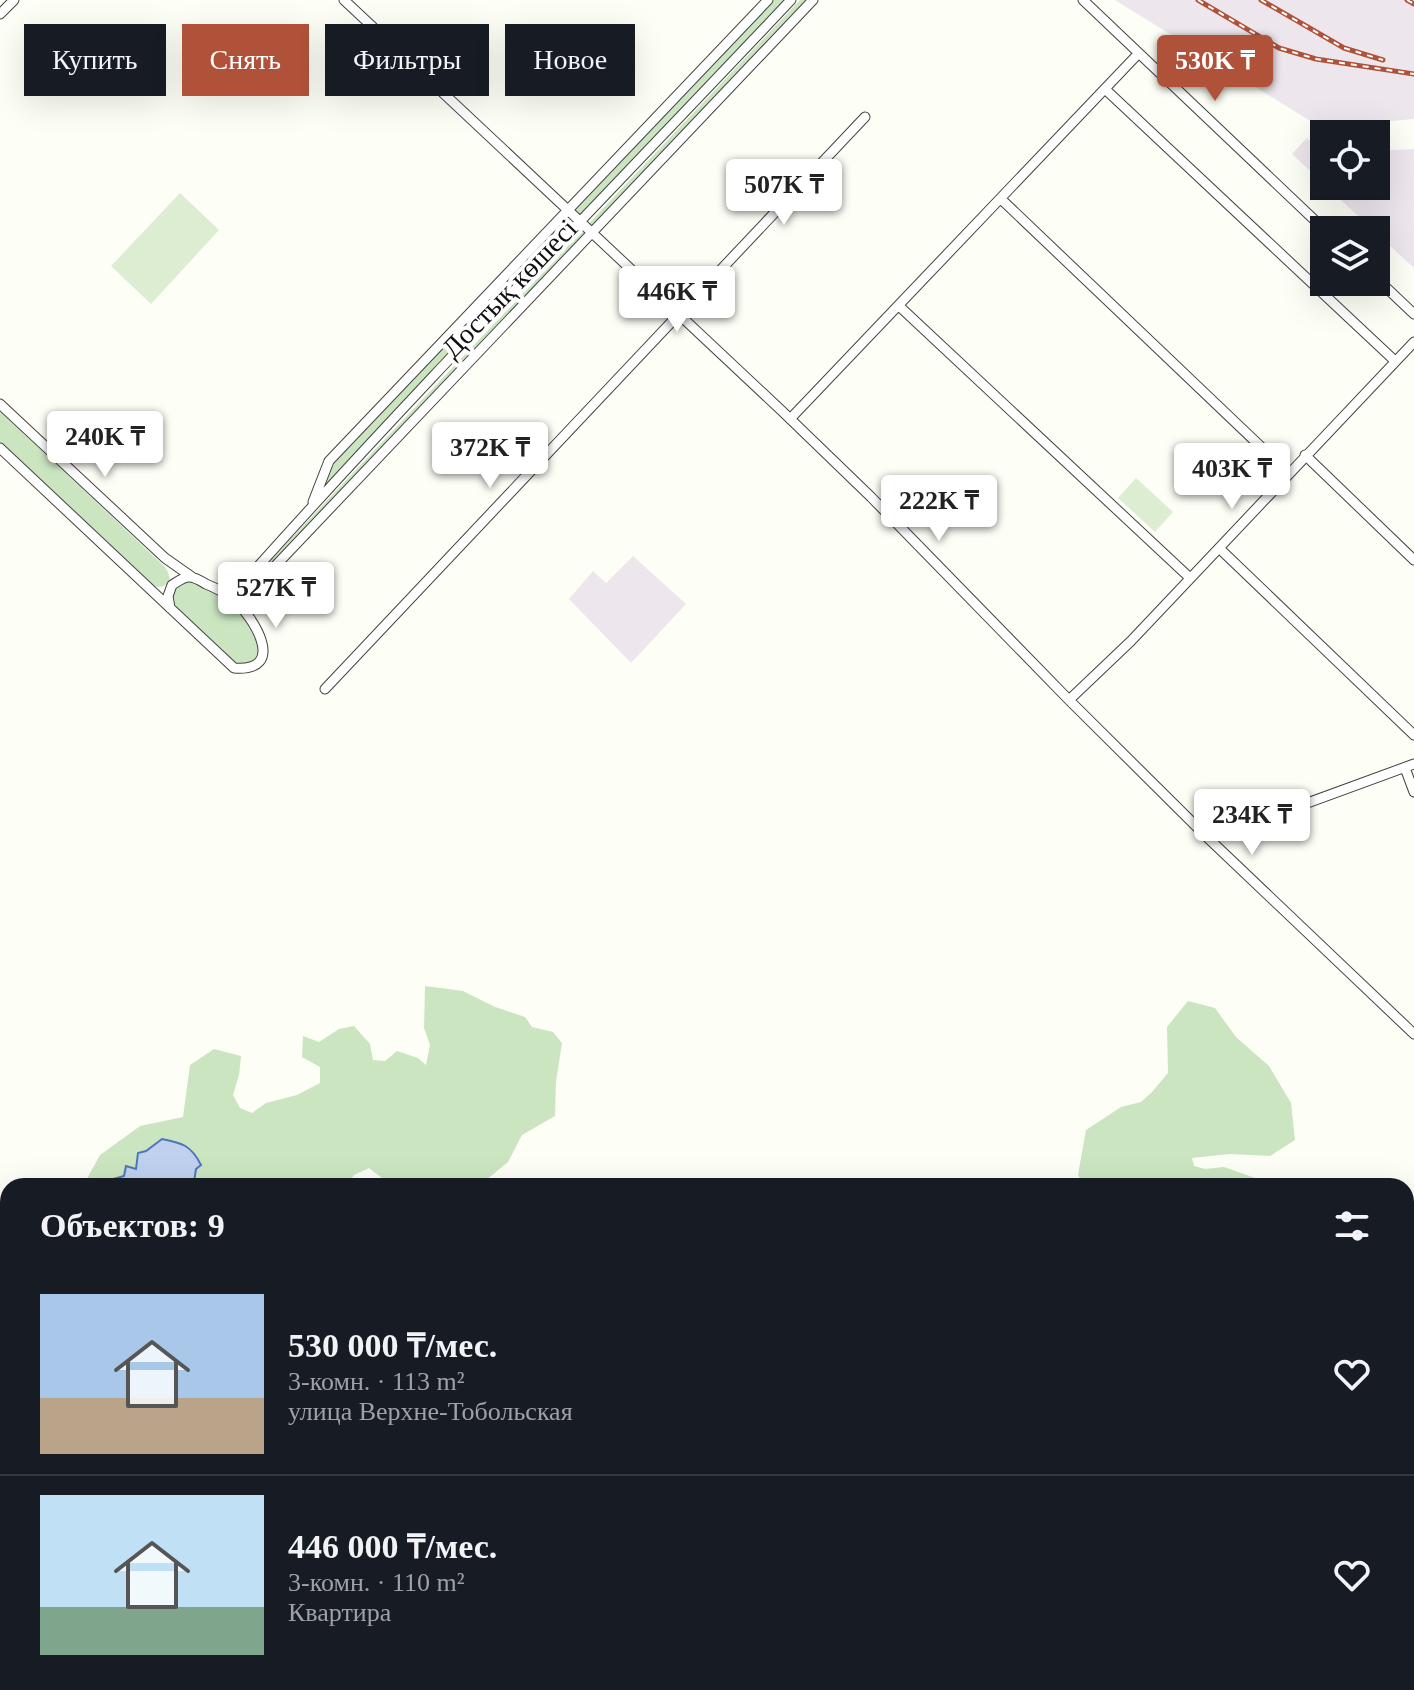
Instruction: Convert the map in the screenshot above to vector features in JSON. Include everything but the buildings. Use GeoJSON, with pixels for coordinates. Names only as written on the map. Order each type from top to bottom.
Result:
{"type":"FeatureCollection","features":[{"type":"Feature","properties":{"kind":"street"},"geometry":{"type":"LineString","coordinates":[[0,14],[14,0]]}},
{"type":"Feature","properties":{"kind":"street"},"geometry":{"type":"LineString","coordinates":[[344,0],[871,497],[1209,839],[1414,1034]]}},
{"type":"Feature","properties":{"kind":"street"},"geometry":{"type":"LineString","coordinates":[[310,508],[329,461],[768,0]]}},
{"type":"Feature","properties":{"kind":"street","name":"Достық көшесі"},"geometry":{"type":"LineString","coordinates":[[221,590],[238,587],[245,581],[310,508],[791,0]]}},
{"type":"Feature","properties":{"kind":"street","name":"Достық көшесі"},"geometry":{"type":"LineString","coordinates":[[245,611],[260,582],[813,0]]}},
{"type":"Feature","properties":{"kind":"street"},"geometry":{"type":"LineString","coordinates":[[1083,0],[1093,4],[1138,54],[1310,216]]}},
{"type":"Feature","properties":{"kind":"street"},"geometry":{"type":"LineString","coordinates":[[790,419],[1138,54]]}},
{"type":"Feature","properties":{"kind":"street"},"geometry":{"type":"LineString","coordinates":[[1105,89],[1395,361]]}},
{"type":"Feature","properties":{"kind":"street"},"geometry":{"type":"LineString","coordinates":[[325,689],[865,117]]}},
{"type":"Feature","properties":{"kind":"street"},"geometry":{"type":"LineString","coordinates":[[1001,199],[1279,464],[1286,477]]}},
{"type":"Feature","properties":{"kind":"street"},"geometry":{"type":"LineString","coordinates":[[1390,291],[1414,314]]}},
{"type":"Feature","properties":{"kind":"street"},"geometry":{"type":"LineString","coordinates":[[899,306],[1190,578]]}},
{"type":"Feature","properties":{"kind":"street"},"geometry":{"type":"LineString","coordinates":[[1069,700],[1131,641],[1414,342]]}},
{"type":"Feature","properties":{"kind":"street"},"geometry":{"type":"LineString","coordinates":[[0,404],[165,558],[192,577],[221,590],[245,611],[261,636],[264,645],[261,659],[253,667],[234,668],[0,448]]}},
{"type":"Feature","properties":{"kind":"street"},"geometry":{"type":"LineString","coordinates":[[1305,455],[1414,560]]}},
{"type":"Feature","properties":{"kind":"street"},"geometry":{"type":"LineString","coordinates":[[1219,548],[1414,735]]}},
{"type":"Feature","properties":{"kind":"street"},"geometry":{"type":"LineString","coordinates":[[170,608],[168,596],[172,585],[192,577]]}},
{"type":"Feature","properties":{"kind":"street"},"geometry":{"type":"LineString","coordinates":[[1209,839],[1409,766],[1414,792]]}},
{"type":"Feature","properties":{"kind":"shaded area"},"geometry":{"type":"Polygon","coordinates":[[[1115,0],[1414,0],[1414,119],[1310,121],[1115,0]]]}},
{"type":"Feature","properties":{"kind":"shaded area"},"geometry":{"type":"Polygon","coordinates":[[[1307,138],[1310,141],[1310,171],[1292,154],[1307,138]]]}},
{"type":"Feature","properties":{"kind":"shaded area"},"geometry":{"type":"Polygon","coordinates":[[[1414,149],[1414,268],[1390,246],[1390,216],[1358,216],[1341,200],[1390,200],[1390,150],[1414,149]]]}},
{"type":"Feature","properties":{"kind":"shaded area"},"geometry":{"type":"Polygon","coordinates":[[[633,556],[686,604],[631,663],[569,599],[593,571],[606,583],[633,556]]]}},
{"type":"Feature","properties":{"kind":"green space"},"geometry":{"type":"Polygon","coordinates":[[[773,0],[785,0],[324,488],[331,463],[773,0]]]}},
{"type":"Feature","properties":{"kind":"green space"},"geometry":{"type":"Polygon","coordinates":[[[800,0],[808,0],[253,587],[249,583],[800,0]]]}},
{"type":"Feature","properties":{"kind":"green space"},"geometry":{"type":"Polygon","coordinates":[[[180,193],[219,230],[151,304],[111,266],[180,193]]]}},
{"type":"Feature","properties":{"kind":"green space"},"geometry":{"type":"Polygon","coordinates":[[[0,411],[165,567],[170,580],[166,584],[153,586],[0,442],[0,411]]]}},
{"type":"Feature","properties":{"kind":"green space"},"geometry":{"type":"Polygon","coordinates":[[[1136,478],[1173,512],[1155,532],[1118,498],[1136,478]]]}},
{"type":"Feature","properties":{"kind":"green space"},"geometry":{"type":"Polygon","coordinates":[[[191,581],[222,596],[238,608],[261,649],[257,660],[247,666],[235,663],[174,606],[175,588],[191,581]]]}},
{"type":"Feature","properties":{"kind":"green space"},"geometry":{"type":"Polygon","coordinates":[[[425,986],[463,991],[525,1017],[532,1027],[553,1032],[562,1043],[555,1116],[522,1135],[508,1162],[489,1178],[382,1178],[369,1168],[352,1178],[87,1178],[100,1155],[140,1126],[183,1117],[190,1065],[214,1049],[241,1056],[233,1095],[240,1108],[252,1113],[266,1103],[297,1095],[320,1083],[320,1067],[302,1057],[303,1036],[319,1042],[339,1029],[354,1026],[370,1044],[373,1060],[385,1061],[397,1051],[418,1058],[426,1065],[430,1045],[424,1028],[425,986]]]}},
{"type":"Feature","properties":{"kind":"green space"},"geometry":{"type":"Polygon","coordinates":[[[1188,1001],[1215,1008],[1236,1037],[1269,1066],[1291,1103],[1295,1140],[1270,1156],[1230,1154],[1192,1158],[1194,1166],[1205,1169],[1224,1167],[1255,1178],[1080,1178],[1086,1130],[1121,1107],[1141,1102],[1168,1073],[1167,1027],[1188,1001]]]}},
{"type":"Feature","properties":{"kind":"water"},"geometry":{"type":"Polygon","coordinates":[[[162,1139],[190,1149],[201,1165],[196,1169],[195,1178],[117,1178],[124,1176],[126,1166],[136,1169],[138,1153],[162,1139]]]}},
{"type":"Feature","properties":{"kind":"railway"},"geometry":{"type":"LineString","coordinates":[[1198,0],[1279,48],[1316,59],[1414,74]]}},
{"type":"Feature","properties":{"kind":"railway"},"geometry":{"type":"LineString","coordinates":[[1261,0],[1344,48],[1383,60]]}},
{"type":"Feature","properties":{"kind":"railway"},"geometry":{"type":"LineString","coordinates":[[1407,0],[1414,4]]}}]}
